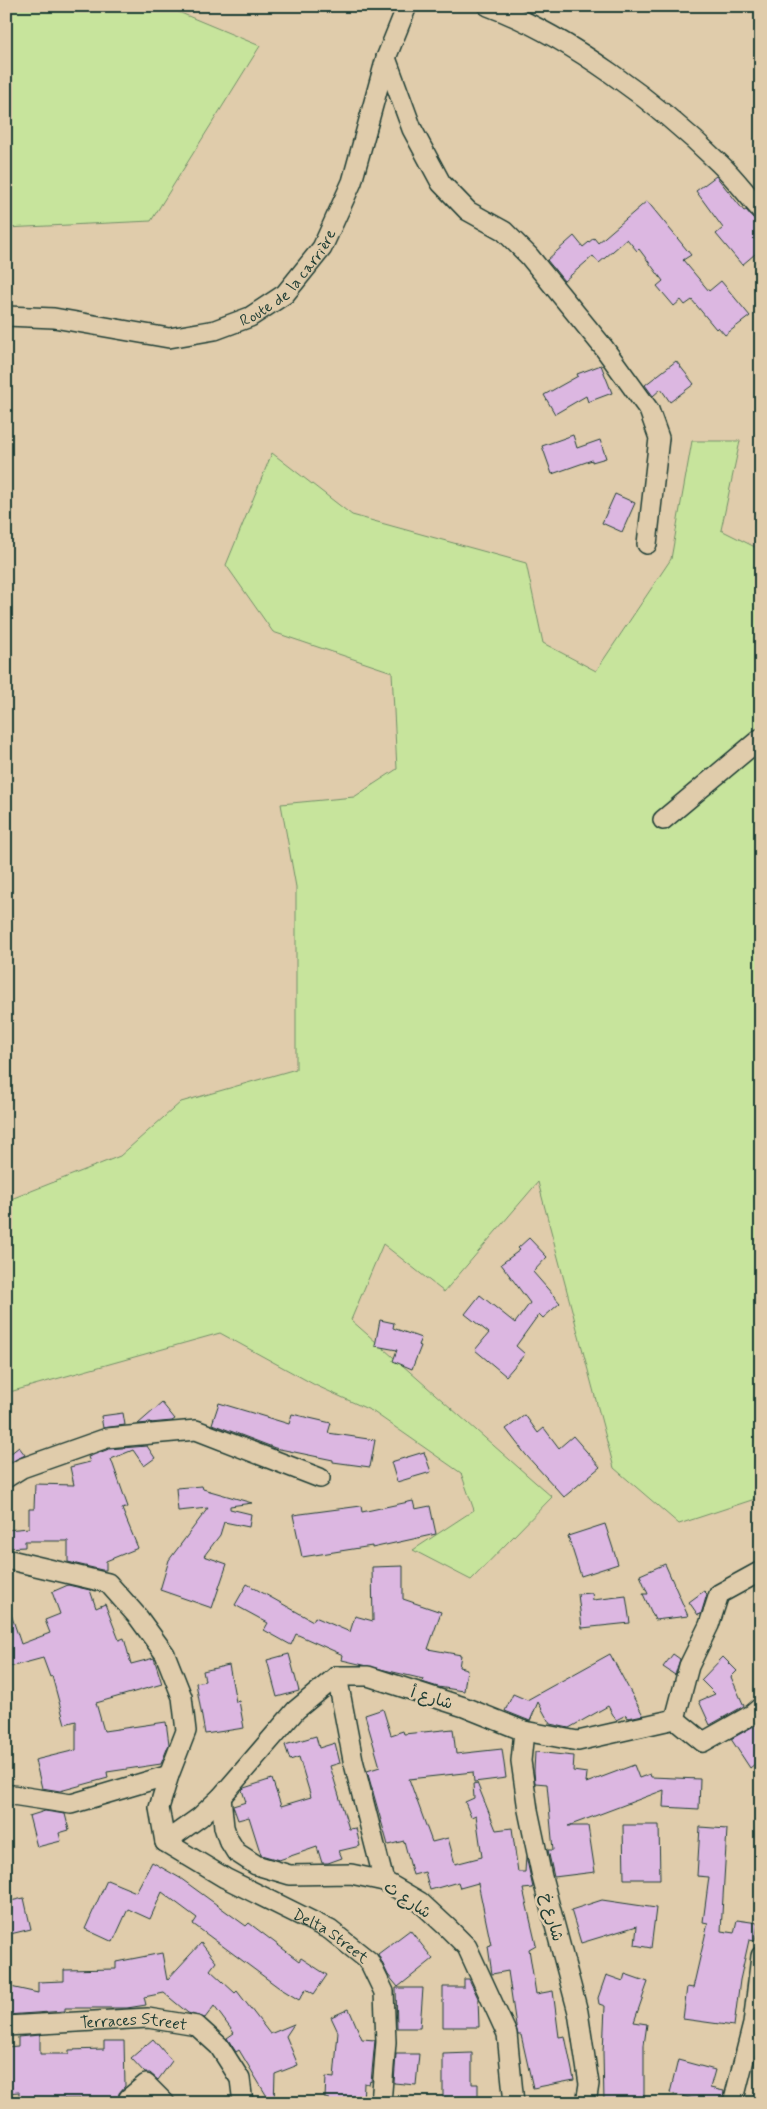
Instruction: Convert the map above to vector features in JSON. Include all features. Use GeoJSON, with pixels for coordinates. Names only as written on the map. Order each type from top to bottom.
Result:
{"type":"FeatureCollection","features":[{"type":"Feature","properties":{"kind":"street","name":"Route de la carrière"},"geometry":{"type":"LineString","coordinates":[[6,316],[54,318],[169,338],[215,330],[250,318],[285,294],[322,248],[352,182],[386,58],[407,6]]}},
{"type":"Feature","properties":{"kind":"street"},"geometry":{"type":"LineString","coordinates":[[488,6],[538,27],[628,86],[721,165],[761,210]]}},
{"type":"Feature","properties":{"kind":"street"},"geometry":{"type":"LineString","coordinates":[[386,58],[412,129],[441,183],[468,211],[504,232],[529,256],[604,348],[649,410],[659,438],[646,544]]}},
{"type":"Feature","properties":{"kind":"street"},"geometry":{"type":"LineString","coordinates":[[663,820],[761,738]]}},
{"type":"Feature","properties":{"kind":"street"},"geometry":{"type":"LineString","coordinates":[[6,1478],[22,1468],[107,1438],[196,1430],[320,1478]]}},
{"type":"Feature","properties":{"kind":"street"},"geometry":{"type":"LineString","coordinates":[[6,1559],[108,1582],[138,1617],[165,1654],[182,1698],[186,1731],[159,1808],[165,1842],[200,1817],[221,1797],[296,1710],[337,1676],[353,1760],[384,1881]]}},
{"type":"Feature","properties":{"kind":"street"},"geometry":{"type":"LineString","coordinates":[[761,1572],[719,1594],[709,1624],[689,1666],[675,1719],[704,1742],[753,1714],[761,1707]]}},
{"type":"Feature","properties":{"kind":"street","name":"شارع أ"},"geometry":{"type":"LineString","coordinates":[[337,1676],[368,1676],[464,1707],[524,1731],[578,1742],[675,1719]]}},
{"type":"Feature","properties":{"kind":"street","name":"شارع خ"},"geometry":{"type":"LineString","coordinates":[[524,1731],[521,1761],[528,1810],[542,1877],[578,2012],[589,2084],[586,2103]]}},
{"type":"Feature","properties":{"kind":"street"},"geometry":{"type":"LineString","coordinates":[[6,1794],[72,1804],[169,1775]]}},
{"type":"Feature","properties":{"kind":"street","name":"شارع ث"},"geometry":{"type":"LineString","coordinates":[[221,1797],[224,1826],[228,1839],[236,1852],[256,1865],[290,1875],[351,1874],[384,1881],[420,1902],[466,1947],[507,2034],[514,2103]]}},
{"type":"Feature","properties":{"kind":"street","name":"Delta Street"},"geometry":{"type":"LineString","coordinates":[[165,1842],[225,1878],[330,1930],[369,1961],[384,1992],[386,2042],[381,2103]]}},
{"type":"Feature","properties":{"kind":"street"},"geometry":{"type":"LineString","coordinates":[[733,2103],[753,2024],[761,1956]]}},
{"type":"Feature","properties":{"kind":"street","name":"Terraces Street"},"geometry":{"type":"LineString","coordinates":[[6,2026],[148,2018],[197,2026],[218,2046],[240,2079],[244,2103]]}},
{"type":"Feature","properties":{"kind":"street"},"geometry":{"type":"LineString","coordinates":[[129,2103],[129,2098],[146,2084],[165,2103]]}},
{"type":"Feature","properties":{"kind":"green space"},"geometry":{"type":"Polygon","coordinates":[[[6,6],[164,6],[260,46],[151,221],[6,228],[6,6]]]}},
{"type":"Feature","properties":{"kind":"green space"},"geometry":{"type":"Polygon","coordinates":[[[692,441],[740,441],[721,530],[761,550],[761,1497],[679,1524],[614,1468],[538,1182],[444,1292],[383,1244],[351,1320],[552,1497],[471,1580],[413,1550],[474,1510],[461,1473],[372,1411],[315,1385],[220,1333],[6,1393],[6,1201],[120,1156],[181,1102],[296,1069],[296,887],[281,804],[354,797],[397,769],[392,672],[273,632],[226,565],[272,453],[352,515],[526,563],[543,643],[596,671],[671,559],[692,441]]]}},
{"type":"Feature","properties":{"kind":"building"},"geometry":{"type":"Polygon","coordinates":[[[716,176],[744,211],[746,210],[753,218],[761,221],[761,249],[742,265],[716,234],[723,228],[696,191],[716,176]]]}},
{"type":"Feature","properties":{"kind":"building"},"geometry":{"type":"Polygon","coordinates":[[[647,201],[691,255],[683,260],[709,291],[721,281],[750,316],[725,335],[718,327],[716,329],[692,300],[685,305],[681,300],[674,306],[657,286],[663,281],[639,249],[637,251],[627,239],[599,263],[593,256],[564,281],[547,260],[574,236],[583,247],[594,238],[598,243],[647,201]]]}},
{"type":"Feature","properties":{"kind":"building"},"geometry":{"type":"Polygon","coordinates":[[[676,361],[694,384],[670,402],[661,389],[653,396],[645,385],[676,361]]]}},
{"type":"Feature","properties":{"kind":"building"},"geometry":{"type":"Polygon","coordinates":[[[601,365],[612,393],[588,402],[586,396],[555,414],[544,395],[578,376],[577,374],[601,365]]]}},
{"type":"Feature","properties":{"kind":"building"},"geometry":{"type":"Polygon","coordinates":[[[573,435],[577,448],[600,440],[606,458],[592,462],[592,460],[552,474],[542,446],[573,435]]]}},
{"type":"Feature","properties":{"kind":"building"},"geometry":{"type":"Polygon","coordinates":[[[615,494],[635,503],[622,532],[602,523],[615,494]]]}},
{"type":"Feature","properties":{"kind":"building"},"geometry":{"type":"Polygon","coordinates":[[[529,1238],[547,1257],[533,1272],[560,1303],[543,1318],[539,1314],[516,1346],[525,1354],[506,1376],[475,1350],[489,1333],[465,1314],[480,1295],[515,1323],[530,1303],[501,1264],[520,1250],[518,1248],[529,1238]]]}},
{"type":"Feature","properties":{"kind":"building"},"geometry":{"type":"Polygon","coordinates":[[[380,1320],[394,1323],[393,1328],[421,1338],[418,1345],[421,1346],[412,1369],[393,1361],[397,1350],[375,1346],[380,1320]]]}},
{"type":"Feature","properties":{"kind":"building"},"geometry":{"type":"Polygon","coordinates":[[[162,1403],[175,1419],[172,1421],[138,1424],[162,1403]]]}},
{"type":"Feature","properties":{"kind":"building"},"geometry":{"type":"Polygon","coordinates":[[[219,1403],[289,1424],[292,1414],[331,1423],[328,1433],[375,1440],[370,1467],[333,1462],[333,1460],[275,1448],[212,1424],[219,1403]]]}},
{"type":"Feature","properties":{"kind":"building"},"geometry":{"type":"Polygon","coordinates":[[[123,1413],[125,1425],[103,1428],[101,1416],[123,1413]]]}},
{"type":"Feature","properties":{"kind":"building"},"geometry":{"type":"Polygon","coordinates":[[[525,1415],[538,1433],[544,1428],[559,1448],[573,1436],[600,1467],[564,1497],[526,1455],[506,1429],[525,1415]]]}},
{"type":"Feature","properties":{"kind":"building"},"geometry":{"type":"Polygon","coordinates":[[[147,1446],[155,1458],[144,1466],[133,1450],[111,1459],[128,1507],[122,1509],[138,1548],[106,1561],[106,1570],[102,1570],[68,1562],[68,1541],[25,1541],[25,1547],[6,1548],[6,1530],[29,1528],[29,1509],[34,1509],[35,1484],[74,1485],[70,1467],[90,1462],[88,1457],[109,1449],[147,1446]]]}},
{"type":"Feature","properties":{"kind":"building"},"geometry":{"type":"Polygon","coordinates":[[[19,1447],[25,1455],[6,1465],[6,1457],[19,1447]]]}},
{"type":"Feature","properties":{"kind":"building"},"geometry":{"type":"Polygon","coordinates":[[[424,1452],[431,1472],[397,1482],[391,1462],[424,1452]]]}},
{"type":"Feature","properties":{"kind":"building"},"geometry":{"type":"Polygon","coordinates":[[[202,1486],[203,1489],[252,1503],[230,1506],[230,1509],[251,1514],[249,1527],[224,1522],[220,1535],[204,1556],[227,1564],[212,1608],[160,1590],[169,1560],[208,1508],[178,1511],[176,1488],[202,1486]]]}},
{"type":"Feature","properties":{"kind":"building"},"geometry":{"type":"Polygon","coordinates":[[[413,1501],[415,1509],[430,1506],[436,1534],[372,1548],[372,1546],[302,1557],[293,1515],[361,1506],[362,1512],[413,1501]]]}},
{"type":"Feature","properties":{"kind":"building"},"geometry":{"type":"Polygon","coordinates":[[[605,1524],[618,1564],[581,1576],[568,1536],[605,1524]]]}},
{"type":"Feature","properties":{"kind":"building"},"geometry":{"type":"Polygon","coordinates":[[[665,1564],[688,1616],[655,1620],[643,1594],[648,1594],[640,1575],[665,1564]]]}},
{"type":"Feature","properties":{"kind":"building"},"geometry":{"type":"Polygon","coordinates":[[[403,1566],[403,1599],[441,1612],[428,1649],[461,1655],[459,1667],[467,1669],[464,1691],[438,1687],[422,1682],[423,1679],[342,1660],[343,1655],[296,1634],[291,1645],[264,1630],[268,1623],[235,1605],[247,1584],[313,1621],[315,1617],[350,1632],[355,1616],[373,1621],[372,1567],[403,1566]]]}},
{"type":"Feature","properties":{"kind":"building"},"geometry":{"type":"Polygon","coordinates":[[[68,1585],[90,1590],[96,1608],[105,1604],[119,1640],[124,1638],[131,1664],[154,1658],[162,1684],[96,1703],[104,1731],[166,1722],[169,1744],[161,1764],[107,1772],[108,1778],[60,1791],[42,1788],[35,1760],[76,1750],[76,1721],[65,1724],[52,1676],[50,1677],[43,1658],[6,1668],[6,1608],[9,1608],[21,1644],[50,1633],[45,1620],[60,1614],[52,1592],[68,1585]]]}},
{"type":"Feature","properties":{"kind":"building"},"geometry":{"type":"Polygon","coordinates":[[[704,1591],[707,1594],[701,1614],[698,1615],[689,1602],[704,1591]]]}},
{"type":"Feature","properties":{"kind":"building"},"geometry":{"type":"Polygon","coordinates":[[[592,1593],[593,1600],[626,1596],[630,1623],[582,1628],[578,1594],[592,1593]]]}},
{"type":"Feature","properties":{"kind":"building"},"geometry":{"type":"Polygon","coordinates":[[[289,1654],[299,1691],[277,1697],[267,1660],[289,1654]]]}},
{"type":"Feature","properties":{"kind":"building"},"geometry":{"type":"Polygon","coordinates":[[[610,1654],[643,1715],[628,1718],[626,1715],[616,1720],[608,1706],[569,1728],[550,1724],[538,1702],[530,1721],[505,1711],[513,1694],[527,1700],[610,1654]]]}},
{"type":"Feature","properties":{"kind":"building"},"geometry":{"type":"Polygon","coordinates":[[[673,1654],[680,1659],[675,1675],[663,1667],[673,1654]]]}},
{"type":"Feature","properties":{"kind":"building"},"geometry":{"type":"Polygon","coordinates":[[[723,1657],[737,1671],[731,1677],[744,1706],[710,1725],[699,1701],[715,1694],[701,1680],[723,1657]]]}},
{"type":"Feature","properties":{"kind":"building"},"geometry":{"type":"Polygon","coordinates":[[[229,1665],[236,1702],[239,1701],[244,1728],[205,1734],[196,1683],[205,1681],[203,1671],[229,1665]]]}},
{"type":"Feature","properties":{"kind":"building"},"geometry":{"type":"Polygon","coordinates":[[[383,1709],[391,1735],[403,1731],[404,1734],[453,1729],[456,1754],[502,1749],[506,1778],[474,1782],[473,1772],[409,1779],[432,1842],[448,1838],[455,1864],[482,1857],[476,1815],[471,1817],[465,1802],[474,1798],[473,1784],[477,1783],[496,1830],[512,1828],[518,1872],[525,1872],[526,1856],[533,1888],[523,1889],[536,1945],[529,1949],[536,1994],[553,1991],[559,2037],[565,2036],[574,2080],[533,2088],[521,2035],[518,2035],[516,2026],[508,1971],[492,1974],[488,1946],[491,1945],[478,1883],[460,1888],[458,1882],[430,1890],[425,1872],[413,1875],[404,1841],[388,1845],[367,1771],[380,1767],[365,1715],[383,1709]]]}},
{"type":"Feature","properties":{"kind":"building"},"geometry":{"type":"Polygon","coordinates":[[[761,1722],[761,1759],[750,1768],[731,1739],[761,1722]]]}},
{"type":"Feature","properties":{"kind":"building"},"geometry":{"type":"Polygon","coordinates":[[[316,1736],[319,1748],[335,1743],[340,1763],[330,1766],[349,1829],[356,1828],[360,1846],[339,1851],[342,1858],[328,1863],[322,1863],[317,1847],[279,1860],[261,1855],[249,1817],[238,1820],[233,1806],[246,1802],[242,1790],[244,1788],[272,1779],[281,1806],[311,1797],[299,1757],[290,1760],[285,1745],[316,1736]]]}},
{"type":"Feature","properties":{"kind":"building"},"geometry":{"type":"Polygon","coordinates":[[[535,1752],[574,1756],[573,1771],[587,1773],[586,1783],[634,1765],[639,1778],[650,1774],[651,1777],[700,1779],[699,1809],[663,1807],[664,1790],[568,1826],[588,1826],[595,1872],[554,1877],[548,1850],[553,1850],[547,1784],[535,1783],[535,1752]]]}},
{"type":"Feature","properties":{"kind":"building"},"geometry":{"type":"Polygon","coordinates":[[[45,1811],[65,1814],[69,1830],[59,1833],[61,1841],[37,1847],[29,1816],[45,1811]]]}},
{"type":"Feature","properties":{"kind":"building"},"geometry":{"type":"Polygon","coordinates":[[[623,1825],[659,1825],[660,1879],[624,1879],[623,1825]]]}},
{"type":"Feature","properties":{"kind":"building"},"geometry":{"type":"Polygon","coordinates":[[[700,1827],[727,1829],[721,1931],[734,1933],[737,1920],[758,1923],[755,1941],[749,1940],[740,1980],[734,2026],[683,2019],[687,1987],[693,1988],[708,1923],[703,1922],[709,1877],[697,1876],[700,1827]]]}},
{"type":"Feature","properties":{"kind":"building"},"geometry":{"type":"Polygon","coordinates":[[[152,1862],[180,1878],[246,1926],[249,1923],[299,1961],[301,1958],[327,1975],[314,1994],[306,1989],[299,2000],[278,1987],[193,1924],[197,1918],[162,1892],[150,1919],[128,1909],[113,1942],[85,1929],[107,1880],[136,1892],[152,1862]]]}},
{"type":"Feature","properties":{"kind":"building"},"geometry":{"type":"Polygon","coordinates":[[[24,1898],[31,1929],[6,1935],[6,1902],[24,1898]]]}},
{"type":"Feature","properties":{"kind":"building"},"geometry":{"type":"Polygon","coordinates":[[[602,1900],[656,1908],[651,1948],[635,1945],[637,1926],[581,1943],[571,1910],[602,1900]]]}},
{"type":"Feature","properties":{"kind":"building"},"geometry":{"type":"Polygon","coordinates":[[[410,1930],[433,1959],[398,1987],[388,1975],[378,1954],[410,1930]]]}},
{"type":"Feature","properties":{"kind":"building"},"geometry":{"type":"Polygon","coordinates":[[[201,1943],[216,1962],[210,1970],[235,1993],[237,1991],[270,2034],[294,2024],[286,2036],[298,2065],[275,2074],[274,2103],[271,2103],[239,2050],[236,2052],[227,2038],[234,2033],[214,2006],[205,2018],[188,2013],[164,1993],[144,1997],[146,2005],[127,2008],[65,2008],[65,2011],[6,2015],[6,1986],[38,1993],[38,1982],[64,1981],[64,1970],[116,1969],[116,1962],[162,1953],[167,1980],[201,1943]]]}},
{"type":"Feature","properties":{"kind":"building"},"geometry":{"type":"Polygon","coordinates":[[[625,1974],[648,1982],[634,2022],[647,2024],[644,2045],[644,2102],[604,2102],[603,2052],[605,2006],[599,2004],[598,1998],[606,1975],[623,1981],[625,1974]]]}},
{"type":"Feature","properties":{"kind":"building"},"geometry":{"type":"Polygon","coordinates":[[[464,1979],[469,1979],[478,1998],[479,2027],[443,2027],[443,1987],[464,1987],[464,1979]]]}},
{"type":"Feature","properties":{"kind":"building"},"geometry":{"type":"Polygon","coordinates":[[[396,1988],[423,1988],[420,2028],[397,2028],[396,1988]]]}},
{"type":"Feature","properties":{"kind":"building"},"geometry":{"type":"Polygon","coordinates":[[[349,2009],[362,2039],[375,2040],[371,2082],[369,2084],[364,2083],[363,2103],[328,2103],[329,2099],[325,2098],[326,2077],[334,2078],[338,2032],[331,2017],[349,2009]]]}},
{"type":"Feature","properties":{"kind":"building"},"geometry":{"type":"Polygon","coordinates":[[[40,2035],[40,2054],[69,2054],[69,2050],[104,2049],[104,2041],[124,2041],[125,2086],[119,2093],[118,2098],[19,2099],[19,2092],[6,2093],[6,2047],[18,2046],[18,2037],[40,2035]]]}},
{"type":"Feature","properties":{"kind":"building"},"geometry":{"type":"Polygon","coordinates":[[[153,2039],[172,2061],[158,2080],[150,2073],[145,2073],[131,2058],[153,2039]]]}},
{"type":"Feature","properties":{"kind":"building"},"geometry":{"type":"Polygon","coordinates":[[[472,2053],[472,2084],[478,2084],[478,2103],[447,2103],[448,2098],[443,2098],[443,2054],[472,2053]]]}},
{"type":"Feature","properties":{"kind":"building"},"geometry":{"type":"Polygon","coordinates":[[[396,2054],[419,2054],[416,2085],[394,2083],[396,2054]]]}},
{"type":"Feature","properties":{"kind":"building"},"geometry":{"type":"Polygon","coordinates":[[[678,2060],[715,2070],[710,2088],[724,2091],[722,2103],[709,2103],[670,2093],[678,2060]]]}}]}
